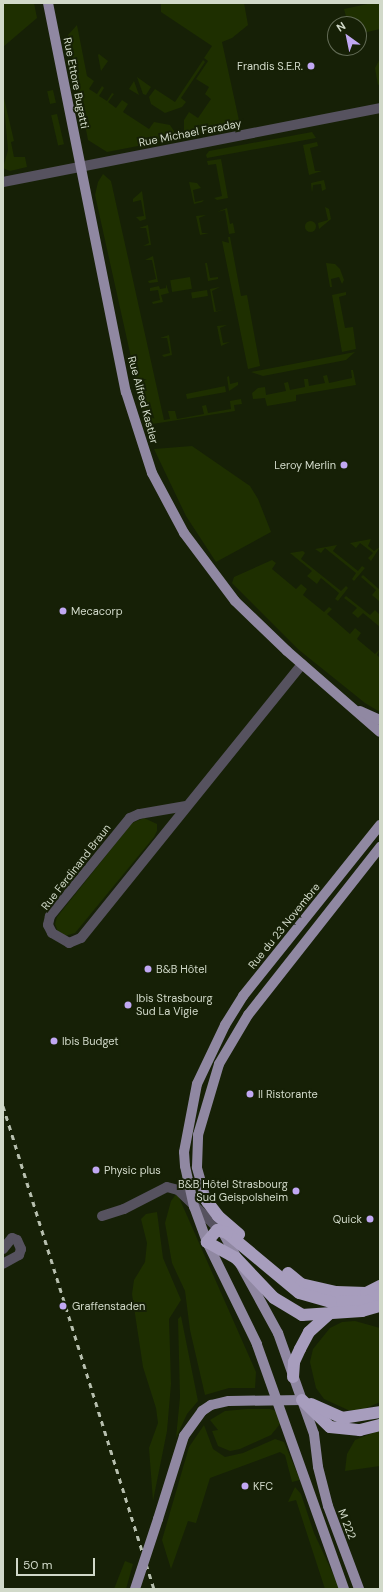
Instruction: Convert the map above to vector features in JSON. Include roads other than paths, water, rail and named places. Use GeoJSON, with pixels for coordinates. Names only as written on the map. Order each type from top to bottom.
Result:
{"type":"FeatureCollection","features":[{"type":"Feature","properties":{"kind":"highway"},"geometry":{"type":"LineString","coordinates":[[203,1196],[218,1216],[301,1284],[336,1292],[366,1293],[380,1286]]}},
{"type":"Feature","properties":{"kind":"highway"},"geometry":{"type":"LineString","coordinates":[[380,1295],[368,1301],[331,1302],[298,1293],[222,1232],[213,1232],[208,1242],[236,1258],[274,1298],[302,1315],[330,1313],[380,1306]]}},
{"type":"Feature","properties":{"kind":"highway"},"geometry":{"type":"LineString","coordinates":[[294,1377],[294,1362],[309,1332],[330,1313]]}},
{"type":"Feature","properties":{"kind":"highway"},"geometry":{"type":"LineString","coordinates":[[302,1400],[342,1418],[380,1412]]}},
{"type":"Feature","properties":{"kind":"highway"},"geometry":{"type":"LineString","coordinates":[[302,1400],[330,1427],[360,1430],[380,1425]]}},
{"type":"Feature","properties":{"kind":"main road","name":"Rue Ettore Bugatti"},"geometry":{"type":"LineString","coordinates":[[48,3],[81,167]]}},
{"type":"Feature","properties":{"kind":"main road","name":"Rue Alfred Kastler"},"geometry":{"type":"LineString","coordinates":[[81,167],[126,392],[152,472],[184,533],[216,578],[240,606],[302,664],[377,726]]}},
{"type":"Feature","properties":{"kind":"main road"},"geometry":{"type":"LineString","coordinates":[[377,726],[380,737]]}},
{"type":"Feature","properties":{"kind":"main road","name":"Rue du 23 Novembre"},"geometry":{"type":"LineString","coordinates":[[344,1589],[258,1344],[208,1242],[194,1206],[184,1166],[184,1152],[197,1084],[212,1047],[242,996],[380,825]]}},
{"type":"Feature","properties":{"kind":"main road","name":"M 222"},"geometry":{"type":"LineString","coordinates":[[359,1589],[328,1506],[318,1467],[317,1444],[278,1333],[203,1196],[196,1167],[198,1135],[219,1064],[248,1015],[380,847]]}},
{"type":"Feature","properties":{"kind":"main road"},"geometry":{"type":"LineString","coordinates":[[135,1589],[184,1436],[202,1410],[211,1405],[229,1401],[302,1400]]}},
{"type":"Feature","properties":{"kind":"street","name":"Rue Michael Faraday"},"geometry":{"type":"LineString","coordinates":[[3,182],[380,108]]}},
{"type":"Feature","properties":{"kind":"street","name":"Rue Ferdinand Braun"},"geometry":{"type":"LineString","coordinates":[[186,806],[139,814],[130,818],[50,916],[48,925],[52,932],[69,943],[81,938],[302,664]]}},
{"type":"Feature","properties":{"kind":"street"},"geometry":{"type":"LineString","coordinates":[[102,1216],[124,1209],[167,1187],[178,1190],[222,1232]]}},
{"type":"Feature","properties":{"kind":"street"},"geometry":{"type":"LineString","coordinates":[[3,1249],[12,1238],[18,1240],[21,1249],[19,1256],[3,1264]]}},
{"type":"Feature","properties":{"kind":"railway"},"geometry":{"type":"LineString","coordinates":[[3,1106],[154,1589]]}},
{"type":"Feature","properties":{"kind":"place","name":"Frandis S.E.R."},"geometry":{"type":"Point","coordinates":[311,66]}},
{"type":"Feature","properties":{"kind":"place","name":"Leroy Merlin"},"geometry":{"type":"Point","coordinates":[344,465]}},
{"type":"Feature","properties":{"kind":"place","name":"Mecacorp"},"geometry":{"type":"Point","coordinates":[63,611]}},
{"type":"Feature","properties":{"kind":"place","name":"B&B Hôtel"},"geometry":{"type":"Point","coordinates":[148,969]}},
{"type":"Feature","properties":{"kind":"place","name":"Ibis Strasbourg Sud La Vigie"},"geometry":{"type":"Point","coordinates":[128,1005]}},
{"type":"Feature","properties":{"kind":"place","name":"Ibis Budget"},"geometry":{"type":"Point","coordinates":[54,1041]}},
{"type":"Feature","properties":{"kind":"place","name":"Il Ristorante"},"geometry":{"type":"Point","coordinates":[250,1094]}},
{"type":"Feature","properties":{"kind":"place","name":"Physic plus"},"geometry":{"type":"Point","coordinates":[96,1170]}},
{"type":"Feature","properties":{"kind":"place","name":"B&B Hôtel Strasbourg Sud Geispolsheim"},"geometry":{"type":"Point","coordinates":[296,1191]}},
{"type":"Feature","properties":{"kind":"place","name":"Quick"},"geometry":{"type":"Point","coordinates":[370,1219]}},
{"type":"Feature","properties":{"kind":"place","name":"Graffenstaden"},"geometry":{"type":"Point","coordinates":[63,1306]}},
{"type":"Feature","properties":{"kind":"place","name":"KFC"},"geometry":{"type":"Point","coordinates":[245,1486]}}]}
